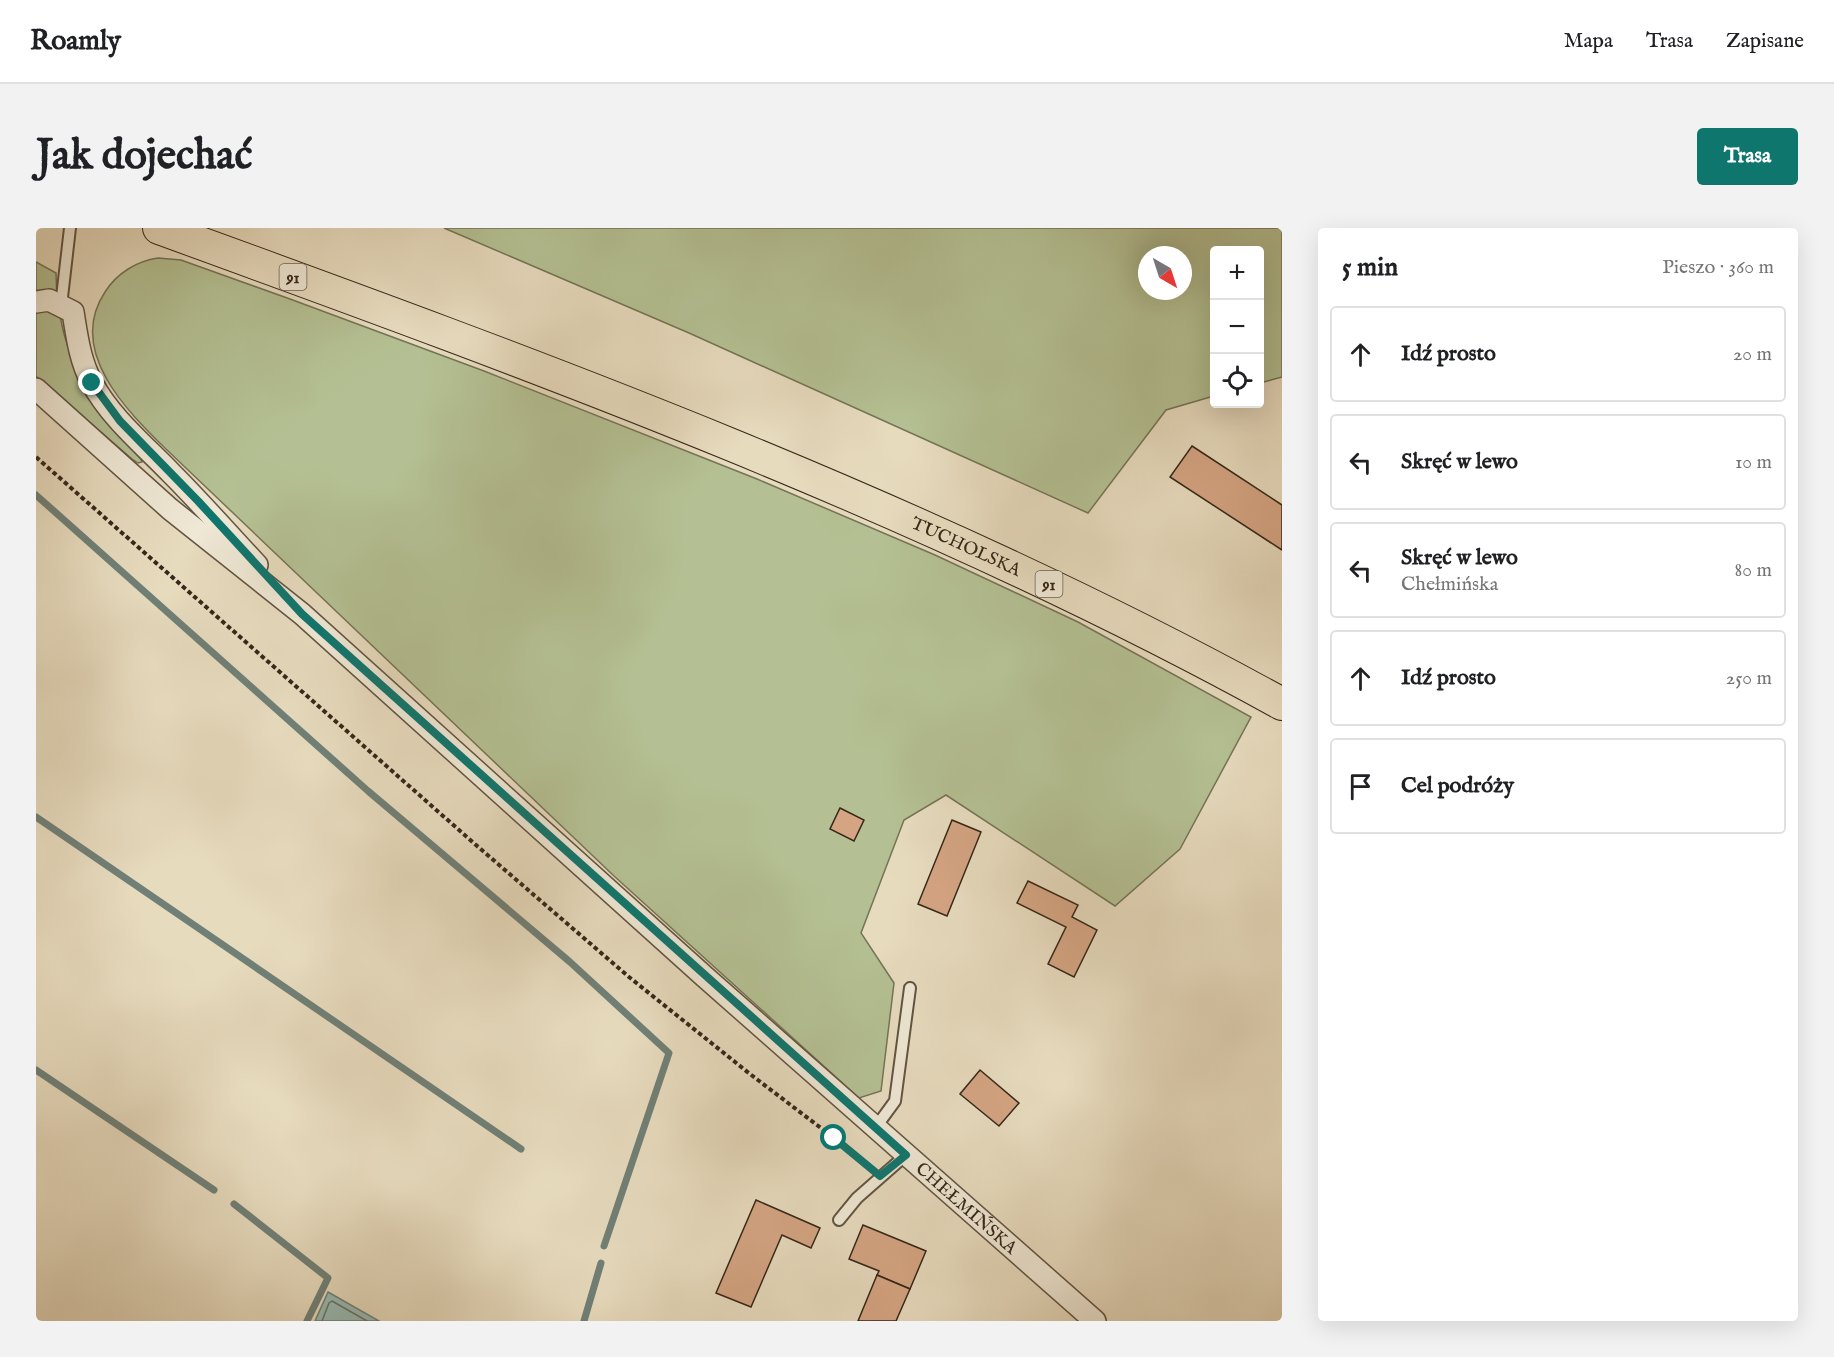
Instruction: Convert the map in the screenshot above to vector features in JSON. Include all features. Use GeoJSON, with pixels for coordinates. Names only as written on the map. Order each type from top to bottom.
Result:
{"type":"FeatureCollection","features":[{"type":"Feature","properties":{"kind":"main road","name":"TUCHOLSKA"},"geometry":{"type":"LineString","coordinates":[[159,228],[541,370],[810,477],[931,529],[1083,600],[1282,704]]}},
{"type":"Feature","properties":{"kind":"street"},"geometry":{"type":"LineString","coordinates":[[36,302],[49,300],[73,312],[84,366],[101,398],[302,614]]}},
{"type":"Feature","properties":{"kind":"street"},"geometry":{"type":"LineString","coordinates":[[36,389],[170,509],[302,614]]}},
{"type":"Feature","properties":{"kind":"street","name":"CHEŁMIŃSKA"},"geometry":{"type":"LineString","coordinates":[[302,614],[705,976],[1095,1321]]}},
{"type":"Feature","properties":{"kind":"lane"},"geometry":{"type":"LineString","coordinates":[[61,306],[70,228]]}},
{"type":"Feature","properties":{"kind":"lane"},"geometry":{"type":"LineString","coordinates":[[876,1127],[895,1101],[910,988]]}},
{"type":"Feature","properties":{"kind":"lane"},"geometry":{"type":"LineString","coordinates":[[839,1220],[857,1198],[906,1155]]}},
{"type":"Feature","properties":{"kind":"path"},"geometry":{"type":"LineString","coordinates":[[36,457],[629,977],[880,1176]]}},
{"type":"Feature","properties":{"kind":"green space"},"geometry":{"type":"Polygon","coordinates":[[[444,228],[1282,228],[1282,377],[1264,382],[1264,246],[1210,246],[1210,397],[1166,410],[1088,513],[689,333],[444,228]]]}},
{"type":"Feature","properties":{"kind":"green space"},"geometry":{"type":"Polygon","coordinates":[[[158,258],[181,260],[290,299],[484,371],[757,479],[935,555],[1078,622],[1251,717],[1180,849],[1115,906],[946,795],[904,820],[861,933],[894,983],[881,1091],[859,1098],[614,876],[135,417],[106,378],[97,358],[93,336],[95,314],[105,292],[115,279],[135,265],[158,258]]]}},
{"type":"Feature","properties":{"kind":"green space"},"geometry":{"type":"Polygon","coordinates":[[[36,262],[56,273],[57,303],[74,366],[116,432],[142,462],[138,463],[132,459],[36,376],[36,262]]]}},
{"type":"Feature","properties":{"kind":"water"},"geometry":{"type":"Polygon","coordinates":[[[328,1292],[379,1321],[315,1321],[328,1292]]]}},
{"type":"Feature","properties":{"kind":"building"},"geometry":{"type":"Polygon","coordinates":[[[1192,446],[1282,505],[1282,550],[1170,477],[1192,446]]]}},
{"type":"Feature","properties":{"kind":"building"},"geometry":{"type":"Polygon","coordinates":[[[840,808],[864,820],[854,841],[830,829],[840,808]]]}},
{"type":"Feature","properties":{"kind":"building"},"geometry":{"type":"Polygon","coordinates":[[[952,820],[981,832],[947,916],[918,904],[952,820]]]}},
{"type":"Feature","properties":{"kind":"building"},"geometry":{"type":"Polygon","coordinates":[[[1028,881],[1078,905],[1072,917],[1097,930],[1074,977],[1048,964],[1066,927],[1017,903],[1028,881]]]}},
{"type":"Feature","properties":{"kind":"building"},"geometry":{"type":"Polygon","coordinates":[[[980,1070],[1019,1103],[999,1126],[960,1094],[980,1070]]]}},
{"type":"Feature","properties":{"kind":"building"},"geometry":{"type":"Polygon","coordinates":[[[756,1200],[820,1228],[811,1248],[782,1235],[751,1307],[716,1293],[756,1200]]]}},
{"type":"Feature","properties":{"kind":"building"},"geometry":{"type":"Polygon","coordinates":[[[863,1225],[926,1251],[910,1289],[877,1275],[879,1271],[849,1259],[863,1225]]]}},
{"type":"Feature","properties":{"kind":"building"},"geometry":{"type":"Polygon","coordinates":[[[877,1275],[910,1289],[896,1321],[858,1321],[877,1275]]]}},
{"type":"Feature","properties":{"kind":"waterway"},"geometry":{"type":"LineString","coordinates":[[36,495],[368,791],[570,962],[669,1053],[604,1246]]}},
{"type":"Feature","properties":{"kind":"waterway"},"geometry":{"type":"LineString","coordinates":[[36,817],[521,1149]]}},
{"type":"Feature","properties":{"kind":"waterway"},"geometry":{"type":"LineString","coordinates":[[36,1070],[214,1190]]}},
{"type":"Feature","properties":{"kind":"waterway"},"geometry":{"type":"LineString","coordinates":[[234,1204],[328,1278],[307,1321]]}},
{"type":"Feature","properties":{"kind":"waterway"},"geometry":{"type":"LineString","coordinates":[[584,1321],[601,1263]]}},
{"type":"Feature","properties":{"kind":"route"},"geometry":{"type":"LineString","coordinates":[[92,383],[120,421],[198,501],[302,614],[906,1155],[880,1176],[834,1138]]}}]}
